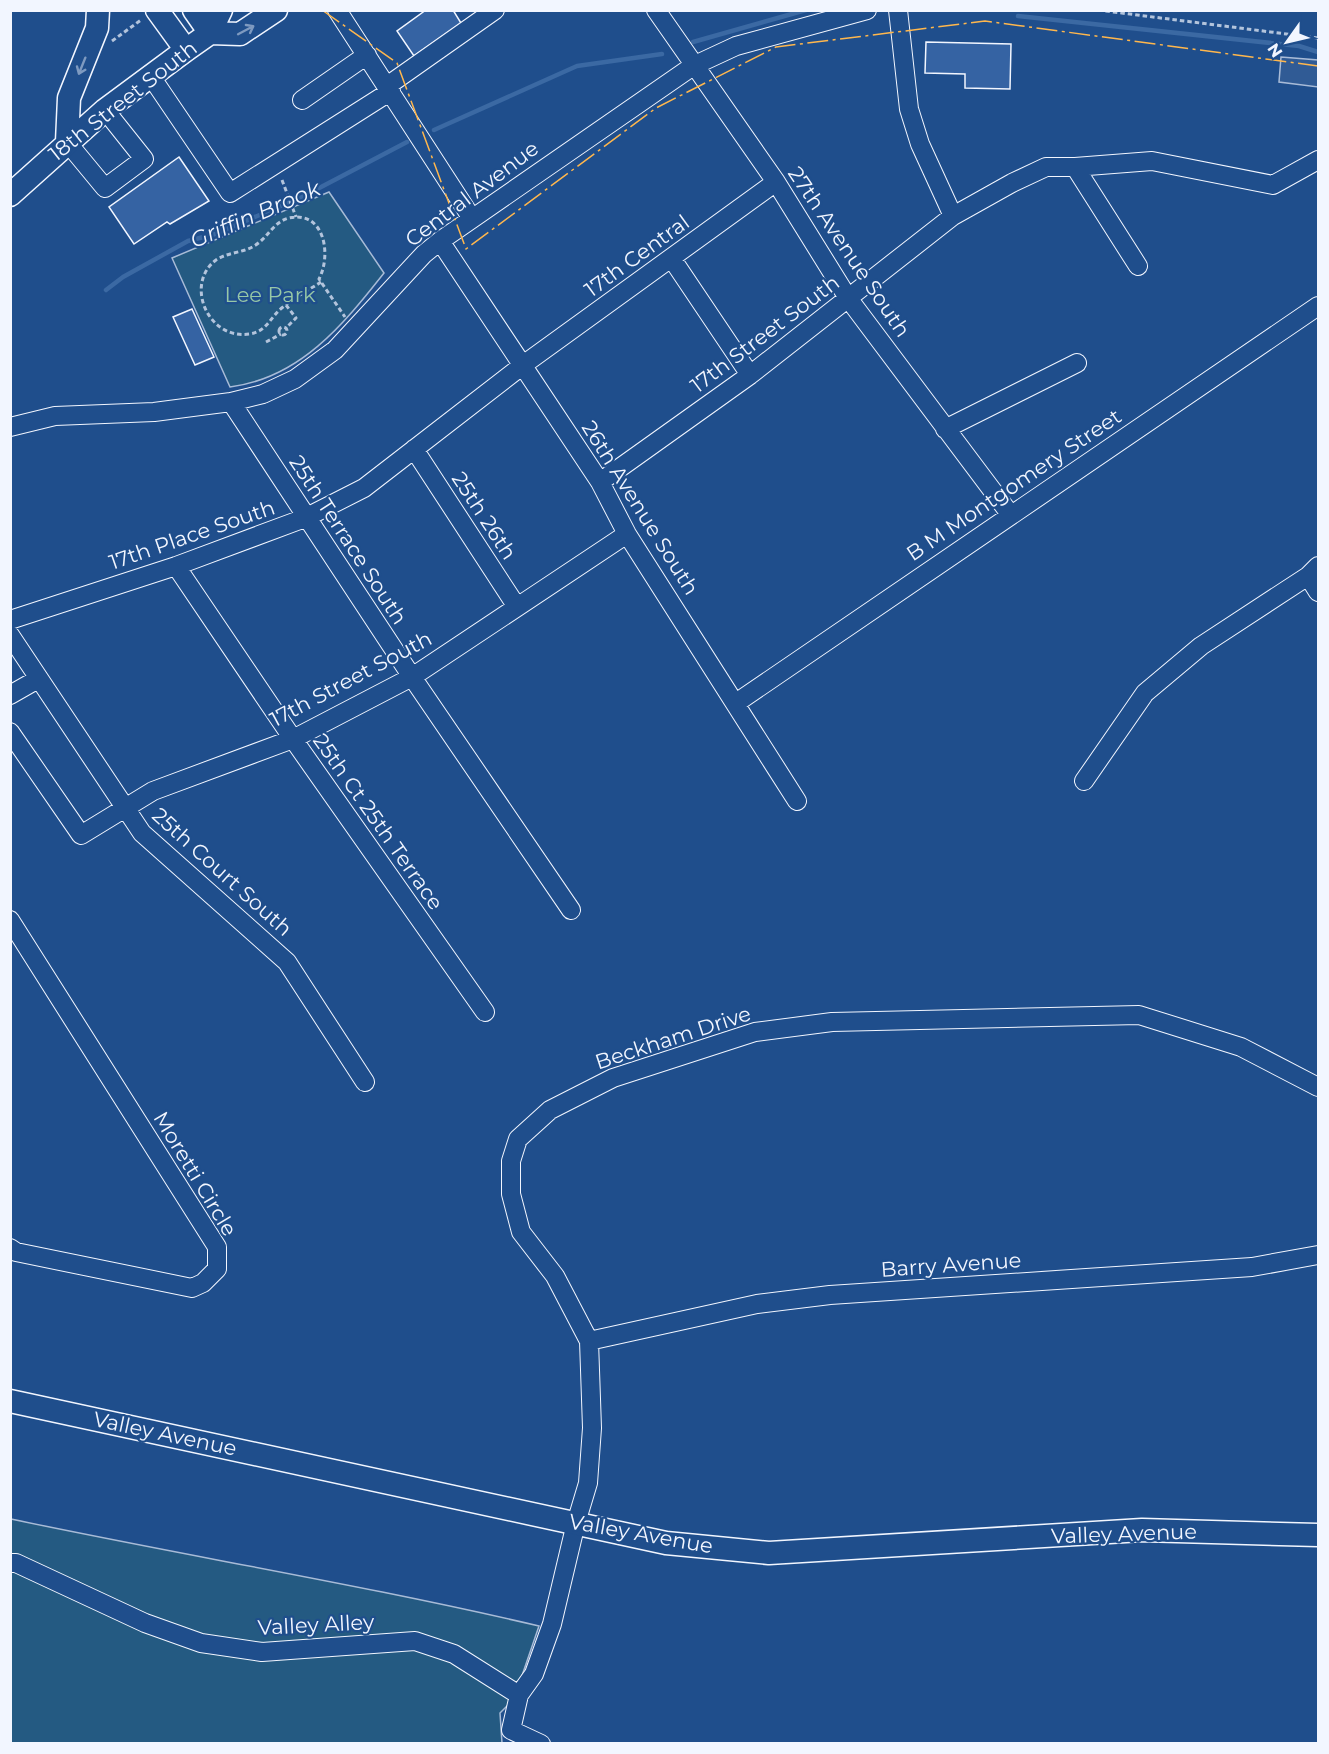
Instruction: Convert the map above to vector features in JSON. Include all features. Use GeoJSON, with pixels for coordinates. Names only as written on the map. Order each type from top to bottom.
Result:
{"type":"FeatureCollection","features":[{"type":"Feature","properties":{"kind":"main road"},"geometry":{"type":"LineString","coordinates":[[67,142],[69,98],[97,28],[98,10]]}},
{"type":"Feature","properties":{"kind":"main road"},"geometry":{"type":"LineString","coordinates":[[194,10],[210,33],[221,10]]}},
{"type":"Feature","properties":{"kind":"main road","name":"18th Street South"},"geometry":{"type":"LineString","coordinates":[[10,195],[105,110],[210,33],[240,34],[276,10]]}},
{"type":"Feature","properties":{"kind":"main road"},"geometry":{"type":"LineString","coordinates":[[153,18],[186,50]]}},
{"type":"Feature","properties":{"kind":"main road","name":"Valley Avenue"},"geometry":{"type":"LineString","coordinates":[[10,1401],[666,1543],[769,1553],[1142,1530],[1318,1535]]}},
{"type":"Feature","properties":{"kind":"street"},"geometry":{"type":"LineString","coordinates":[[150,75],[230,193],[389,88],[495,10]]}},
{"type":"Feature","properties":{"kind":"street","name":"27th Avenue South"},"geometry":{"type":"LineString","coordinates":[[656,10],[776,182],[849,298],[1010,514]]}},
{"type":"Feature","properties":{"kind":"street","name":"Central Avenue"},"geometry":{"type":"LineString","coordinates":[[10,427],[55,416],[154,411],[231,402],[263,394],[295,379],[335,350],[424,254],[440,241],[471,217],[693,66],[736,46],[867,10]]}},
{"type":"Feature","properties":{"kind":"street"},"geometry":{"type":"LineString","coordinates":[[898,10],[909,109],[920,144],[953,216]]}},
{"type":"Feature","properties":{"kind":"street"},"geometry":{"type":"LineString","coordinates":[[342,12],[471,217]]}},
{"type":"Feature","properties":{"kind":"street"},"geometry":{"type":"LineString","coordinates":[[302,100],[367,55]]}},
{"type":"Feature","properties":{"kind":"street"},"geometry":{"type":"LineString","coordinates":[[67,142],[105,188],[144,159],[105,110]]}},
{"type":"Feature","properties":{"kind":"street","name":"17th Street South"},"geometry":{"type":"LineString","coordinates":[[600,482],[750,375],[953,216],[1046,167],[1152,162],[1273,185],[1318,160]]}},
{"type":"Feature","properties":{"kind":"street"},"geometry":{"type":"LineString","coordinates":[[1075,167],[1138,266]]}},
{"type":"Feature","properties":{"kind":"street","name":"17th Central"},"geometry":{"type":"LineString","coordinates":[[523,365],[776,182]]}},
{"type":"Feature","properties":{"kind":"street","name":"26th Avenue South"},"geometry":{"type":"LineString","coordinates":[[440,241],[600,482],[627,534],[797,801]]}},
{"type":"Feature","properties":{"kind":"street"},"geometry":{"type":"LineString","coordinates":[[672,259],[750,375]]}},
{"type":"Feature","properties":{"kind":"street","name":"B M Montgomery Street"},"geometry":{"type":"LineString","coordinates":[[736,703],[1318,306]]}},
{"type":"Feature","properties":{"kind":"street"},"geometry":{"type":"LineString","coordinates":[[945,429],[1077,363]]}},
{"type":"Feature","properties":{"kind":"street","name":"17th Place South"},"geometry":{"type":"LineString","coordinates":[[10,620],[176,566],[305,518],[364,488],[523,365]]}},
{"type":"Feature","properties":{"kind":"street","name":"25th Terrace South"},"geometry":{"type":"LineString","coordinates":[[231,402],[305,518],[571,910]]}},
{"type":"Feature","properties":{"kind":"street","name":"25th 26th"},"geometry":{"type":"LineString","coordinates":[[414,449],[517,607]]}},
{"type":"Feature","properties":{"kind":"street","name":"17th Street South"},"geometry":{"type":"LineString","coordinates":[[10,732],[81,835],[153,791],[292,739],[412,677],[627,534]]}},
{"type":"Feature","properties":{"kind":"street","name":"25th Ct 25th Terrace"},"geometry":{"type":"LineString","coordinates":[[176,566],[292,739],[485,1012]]}},
{"type":"Feature","properties":{"kind":"street"},"geometry":{"type":"LineString","coordinates":[[1084,781],[1145,693],[1201,646],[1313,571],[1318,592]]}},
{"type":"Feature","properties":{"kind":"street","name":"25th Court South"},"geometry":{"type":"LineString","coordinates":[[10,635],[123,808],[142,833],[288,962],[365,1082]]}},
{"type":"Feature","properties":{"kind":"street"},"geometry":{"type":"LineString","coordinates":[[10,695],[38,679]]}},
{"type":"Feature","properties":{"kind":"street","name":"Moretti Circle"},"geometry":{"type":"LineString","coordinates":[[10,920],[217,1247],[217,1269],[203,1283],[192,1288],[16,1252],[10,1248]]}},
{"type":"Feature","properties":{"kind":"street","name":"Beckham Drive"},"geometry":{"type":"LineString","coordinates":[[519,1695],[534,1674],[552,1624],[576,1522],[588,1483],[592,1428],[589,1341],[555,1276],[521,1232],[511,1194],[511,1161],[518,1139],[550,1110],[613,1078],[755,1032],[832,1022],[1139,1015],[1241,1047],[1318,1088]]}},
{"type":"Feature","properties":{"kind":"street","name":"Barry Avenue"},"geometry":{"type":"LineString","coordinates":[[589,1341],[757,1304],[830,1295],[1251,1267],[1318,1255]]}},
{"type":"Feature","properties":{"kind":"street","name":"Valley Alley"},"geometry":{"type":"LineString","coordinates":[[10,1563],[16,1563],[145,1623],[201,1643],[262,1652],[415,1641],[454,1654],[519,1695]]}},
{"type":"Feature","properties":{"kind":"street"},"geometry":{"type":"LineString","coordinates":[[519,1695],[511,1730],[541,1743]]}},
{"type":"Feature","properties":{"kind":"path"},"geometry":{"type":"LineString","coordinates":[[1098,10],[1318,38]]}},
{"type":"Feature","properties":{"kind":"path"},"geometry":{"type":"LineString","coordinates":[[106,45],[143,18],[153,18]]}},
{"type":"Feature","properties":{"kind":"path"},"geometry":{"type":"LineString","coordinates":[[287,188],[296,215]]}},
{"type":"Feature","properties":{"kind":"path"},"geometry":{"type":"LineString","coordinates":[[321,282],[313,285],[286,305],[266,327],[254,333],[239,335],[230,333],[212,320],[202,303],[201,282],[207,267],[221,257],[254,247],[278,222],[296,215],[306,218],[323,237],[327,262],[319,279],[346,318]]}},
{"type":"Feature","properties":{"kind":"path"},"geometry":{"type":"LineString","coordinates":[[297,298],[298,291]]}},
{"type":"Feature","properties":{"kind":"path"},"geometry":{"type":"LineString","coordinates":[[266,342],[281,334],[286,334],[286,328],[296,318],[286,305]]}},
{"type":"Feature","properties":{"kind":"path"},"geometry":{"type":"LineString","coordinates":[[254,333],[255,338]]}},
{"type":"Feature","properties":{"kind":"green space","name":"Lee Park"},"geometry":{"type":"Polygon","coordinates":[[[329,192],[384,273],[336,330],[299,361],[255,382],[230,387],[172,258],[329,192]]]}},
{"type":"Feature","properties":{"kind":"green space"},"geometry":{"type":"Polygon","coordinates":[[[11,1519],[407,1597],[539,1626],[514,1699],[500,1713],[502,1743],[11,1744],[11,1519]]]}},
{"type":"Feature","properties":{"kind":"shaded area"},"geometry":{"type":"Polygon","coordinates":[[[1281,57],[1318,60],[1318,87],[1279,82],[1281,57]]]}},
{"type":"Feature","properties":{"kind":"building"},"geometry":{"type":"Polygon","coordinates":[[[426,10],[453,10],[461,23],[414,56],[397,31],[426,10]]]}},
{"type":"Feature","properties":{"kind":"building"},"geometry":{"type":"Polygon","coordinates":[[[926,42],[1011,44],[1010,89],[965,88],[965,74],[925,73],[926,42]]]}},
{"type":"Feature","properties":{"kind":"building"},"geometry":{"type":"Polygon","coordinates":[[[179,157],[209,201],[170,224],[167,222],[134,244],[109,207],[179,157]]]}},
{"type":"Feature","properties":{"kind":"building"},"geometry":{"type":"Polygon","coordinates":[[[192,309],[214,357],[195,365],[173,317],[192,309]]]}},
{"type":"Feature","properties":{"kind":"waterway","name":"Griffin Brook"},"geometry":{"type":"LineString","coordinates":[[693,42],[806,10]]}},
{"type":"Feature","properties":{"kind":"waterway","name":"Griffin Brook"},"geometry":{"type":"LineString","coordinates":[[1018,16],[1299,46],[1318,52]]}},
{"type":"Feature","properties":{"kind":"waterway","name":"Griffin Brook"},"geometry":{"type":"LineString","coordinates":[[434,130],[577,66],[662,54]]}},
{"type":"Feature","properties":{"kind":"waterway","name":"Griffin Brook"},"geometry":{"type":"LineString","coordinates":[[106,290],[123,277],[188,241],[215,234],[302,197],[407,142]]}},
{"type":"Feature","properties":{"kind":"power"},"geometry":{"type":"LineString","coordinates":[[322,10],[397,63],[466,249],[656,108],[776,47],[985,21],[1318,66]]}}]}
